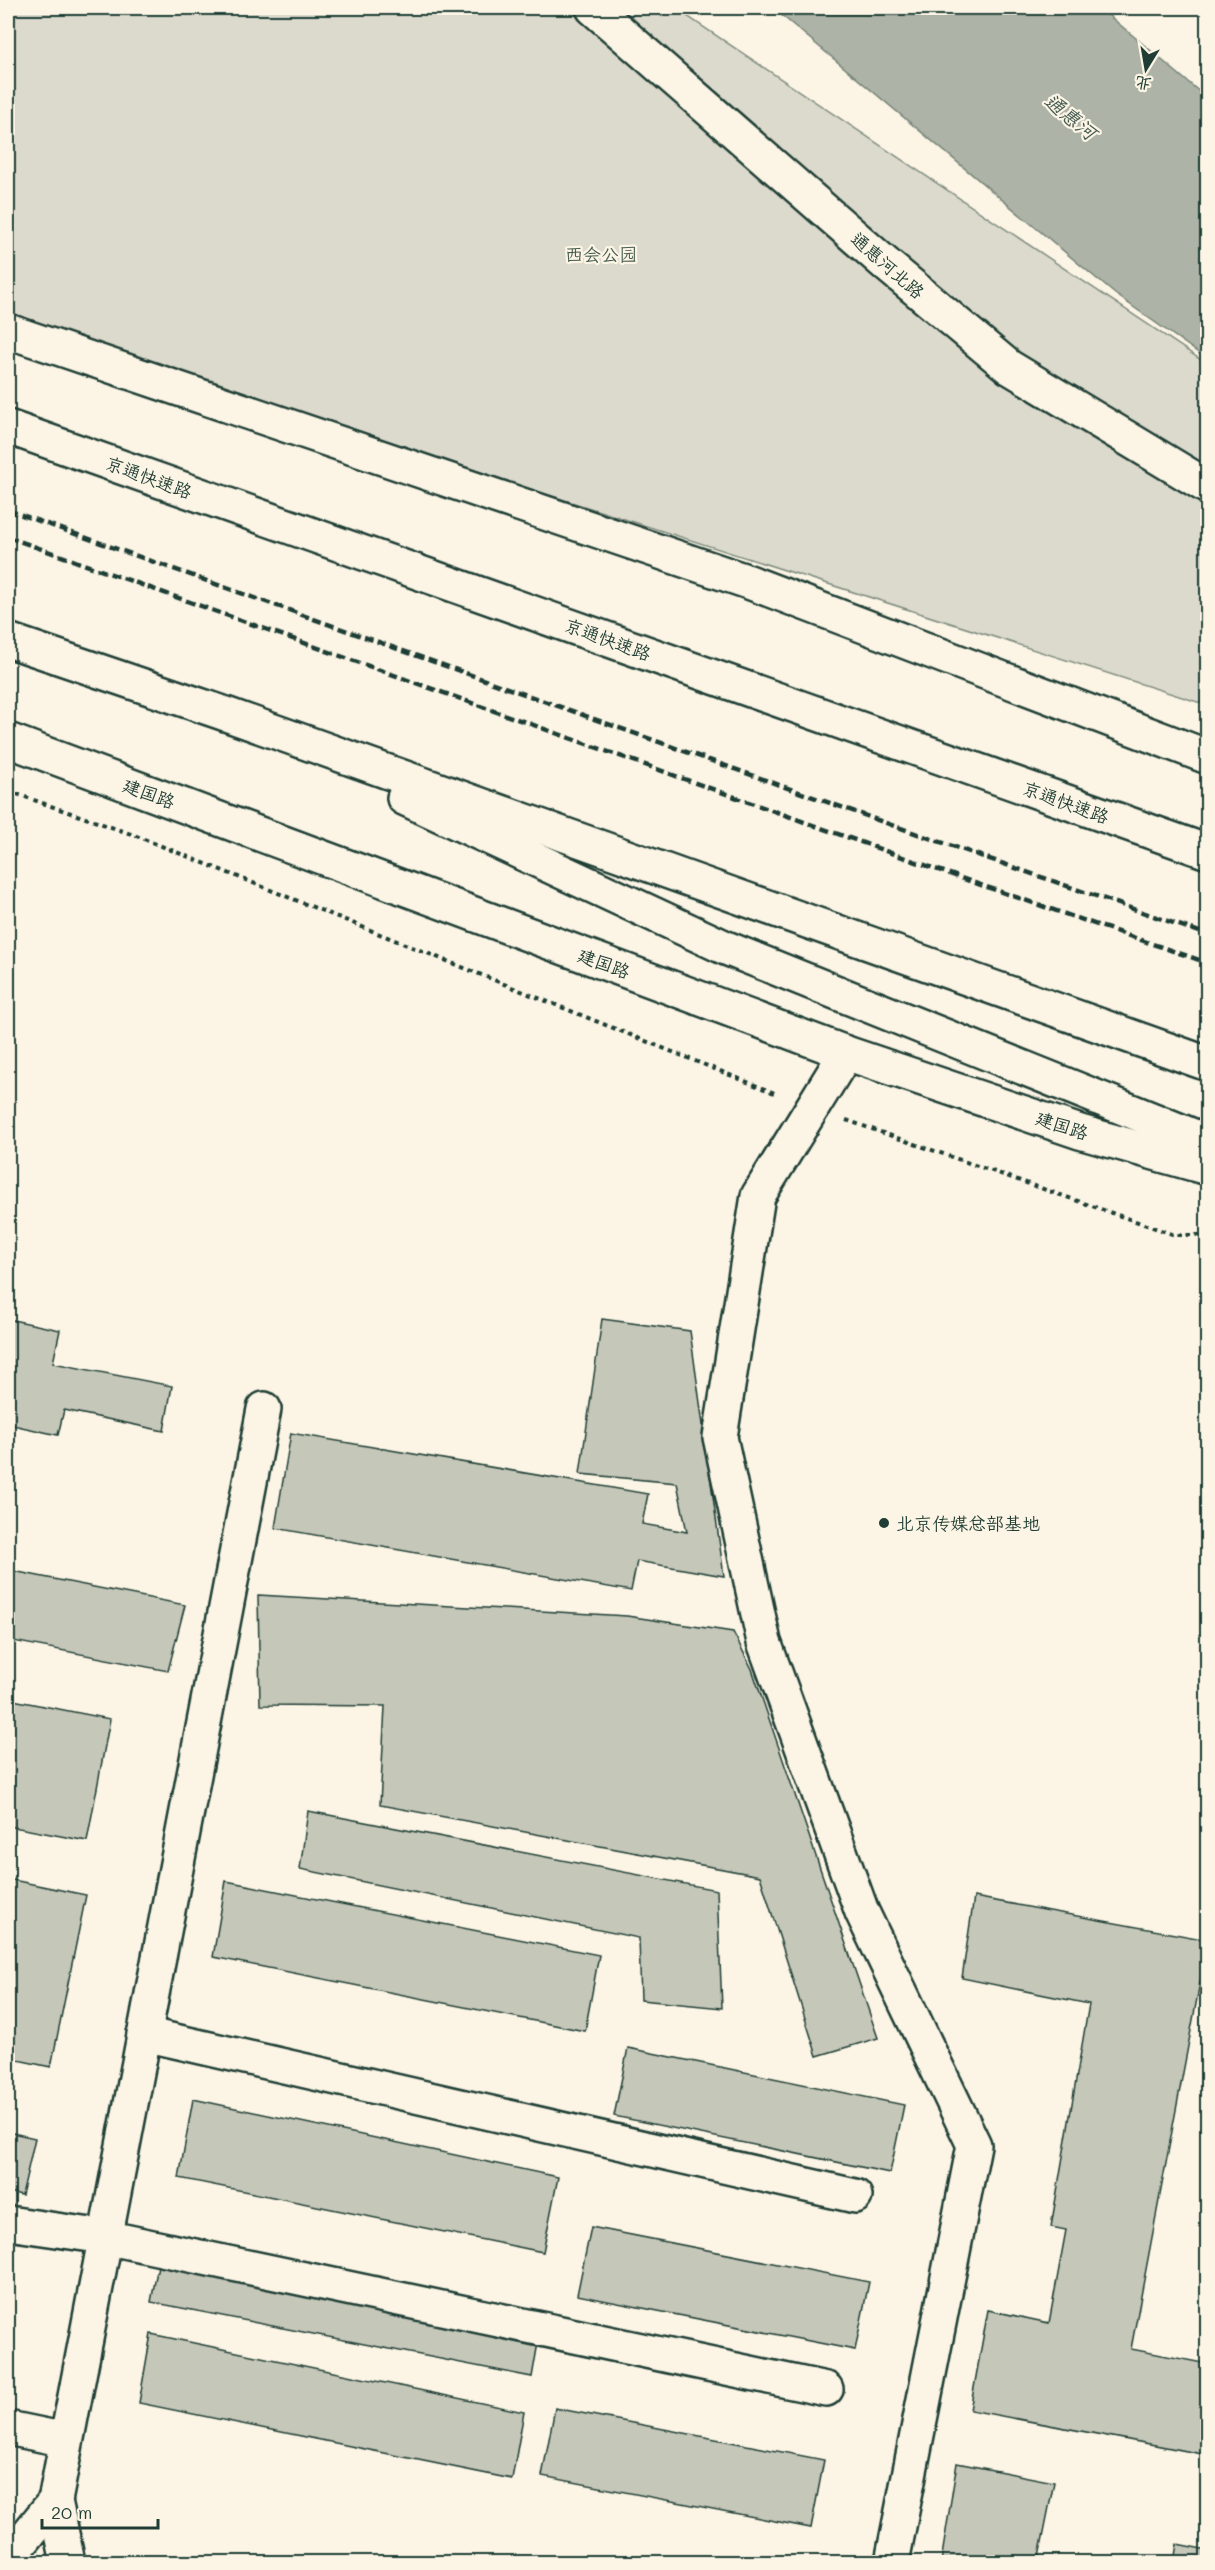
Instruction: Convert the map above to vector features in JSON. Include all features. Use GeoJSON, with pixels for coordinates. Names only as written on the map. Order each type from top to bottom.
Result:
{"type":"FeatureCollection","features":[{"type":"Feature","properties":{"kind":"main road","name":"通惠河北路"},"geometry":{"type":"LineString","coordinates":[[593,8],[887,265],[1009,367],[1208,487]]}},
{"type":"Feature","properties":{"kind":"main road"},"geometry":{"type":"LineString","coordinates":[[8,331],[749,582],[1208,757]]}},
{"type":"Feature","properties":{"kind":"main road","name":"京通快速路"},"geometry":{"type":"LineString","coordinates":[[8,427],[1208,852]]}},
{"type":"Feature","properties":{"kind":"main road"},"geometry":{"type":"LineString","coordinates":[[8,640],[220,712],[1208,1064]]}},
{"type":"Feature","properties":{"kind":"main road"},"geometry":{"type":"LineString","coordinates":[[220,712],[726,948],[1208,1142]]}},
{"type":"Feature","properties":{"kind":"main road","name":"建国路"},"geometry":{"type":"LineString","coordinates":[[8,740],[846,1053],[1080,1132],[1208,1168]]}},
{"type":"Feature","properties":{"kind":"main road"},"geometry":{"type":"LineString","coordinates":[[846,1053],[758,1196],[720,1437],[764,1642],[862,1912],[974,2145],[891,2562]]}},
{"type":"Feature","properties":{"kind":"main road"},"geometry":{"type":"LineString","coordinates":[[68,2562],[55,2501],[264,1409]]}},
{"type":"Feature","properties":{"kind":"main road"},"geometry":{"type":"LineString","coordinates":[[144,2034],[855,2196]]}},
{"type":"Feature","properties":{"kind":"main road"},"geometry":{"type":"LineString","coordinates":[[8,2223],[105,2237],[826,2389]]}},
{"type":"Feature","properties":{"kind":"main road"},"geometry":{"type":"LineString","coordinates":[[8,2428],[66,2440]]}},
{"type":"Feature","properties":{"kind":"main road"},"geometry":{"type":"LineString","coordinates":[[8,2559],[55,2501]]}},
{"type":"Feature","properties":{"kind":"path"},"geometry":{"type":"LineString","coordinates":[[8,791],[134,835],[812,1108],[1175,1235],[1208,1235]]}},
{"type":"Feature","properties":{"kind":"green space","name":"西会公园"},"geometry":{"type":"Polygon","coordinates":[[[8,8],[675,8],[1207,364],[1207,705],[8,322],[8,8]]]}},
{"type":"Feature","properties":{"kind":"water","name":"通惠河"},"geometry":{"type":"Polygon","coordinates":[[[773,8],[1100,8],[1207,98],[1207,359],[1115,294],[773,8]]]}},
{"type":"Feature","properties":{"kind":"building"},"geometry":{"type":"Polygon","coordinates":[[[8,1319],[60,1330],[53,1363],[172,1386],[164,1431],[64,1410],[58,1435],[8,1424],[8,1319]]]}},
{"type":"Feature","properties":{"kind":"building"},"geometry":{"type":"Polygon","coordinates":[[[602,1319],[690,1331],[724,1576],[637,1561],[631,1591],[275,1528],[291,1433],[648,1494],[642,1524],[687,1532],[677,1483],[580,1474],[602,1319]]]}},
{"type":"Feature","properties":{"kind":"building"},"geometry":{"type":"Polygon","coordinates":[[[8,1570],[185,1605],[168,1671],[8,1640],[8,1570]]]}},
{"type":"Feature","properties":{"kind":"building"},"geometry":{"type":"Polygon","coordinates":[[[258,1595],[627,1616],[733,1632],[752,1669],[878,2038],[817,2056],[760,1876],[380,1805],[385,1706],[260,1705],[258,1595]]]}},
{"type":"Feature","properties":{"kind":"building"},"geometry":{"type":"Polygon","coordinates":[[[8,1699],[110,1719],[87,1841],[8,1826],[8,1699]]]}},
{"type":"Feature","properties":{"kind":"building"},"geometry":{"type":"Polygon","coordinates":[[[308,1811],[717,1890],[722,2008],[641,2000],[639,1938],[300,1869],[308,1811]]]}},
{"type":"Feature","properties":{"kind":"building"},"geometry":{"type":"Polygon","coordinates":[[[8,1879],[86,1895],[51,2067],[8,2058],[8,1879]]]}},
{"type":"Feature","properties":{"kind":"building"},"geometry":{"type":"Polygon","coordinates":[[[226,1881],[599,1955],[585,2031],[213,1957],[226,1881]]]}},
{"type":"Feature","properties":{"kind":"building"},"geometry":{"type":"Polygon","coordinates":[[[974,1897],[1208,1940],[1131,2349],[1208,2364],[1208,2455],[970,2410],[988,2310],[1049,2323],[1066,2230],[1051,2227],[1089,2004],[962,1978],[974,1897]]]}},
{"type":"Feature","properties":{"kind":"building"},"geometry":{"type":"Polygon","coordinates":[[[628,2048],[904,2105],[890,2173],[614,2116],[628,2048]]]}},
{"type":"Feature","properties":{"kind":"building"},"geometry":{"type":"Polygon","coordinates":[[[193,2099],[558,2177],[543,2252],[179,2178],[193,2099]]]}},
{"type":"Feature","properties":{"kind":"building"},"geometry":{"type":"Polygon","coordinates":[[[8,2132],[35,2138],[22,2195],[8,2192],[8,2132]]]}},
{"type":"Feature","properties":{"kind":"building"},"geometry":{"type":"Polygon","coordinates":[[[591,2227],[869,2282],[855,2350],[577,2295],[591,2227]]]}},
{"type":"Feature","properties":{"kind":"building"},"geometry":{"type":"Polygon","coordinates":[[[159,2260],[539,2337],[532,2377],[151,2302],[159,2260]]]}},
{"type":"Feature","properties":{"kind":"building"},"geometry":{"type":"Polygon","coordinates":[[[151,2334],[524,2412],[512,2479],[139,2403],[151,2334]]]}},
{"type":"Feature","properties":{"kind":"building"},"geometry":{"type":"Polygon","coordinates":[[[555,2408],[824,2460],[811,2528],[542,2476],[555,2408]]]}},
{"type":"Feature","properties":{"kind":"building"},"geometry":{"type":"Polygon","coordinates":[[[957,2463],[1054,2482],[1038,2562],[941,2562],[957,2463]]]}},
{"type":"Feature","properties":{"kind":"building"},"geometry":{"type":"Polygon","coordinates":[[[1177,2544],[1208,2550],[1208,2562],[1174,2562],[1177,2544]]]}},
{"type":"Feature","properties":{"kind":"railway"},"geometry":{"type":"LineString","coordinates":[[8,510],[886,823],[1208,935]]}},
{"type":"Feature","properties":{"kind":"railway"},"geometry":{"type":"LineString","coordinates":[[8,537],[975,883],[1208,963]]}},
{"type":"Feature","properties":{"kind":"place","name":"北京传媒总部基地"},"geometry":{"type":"Point","coordinates":[884,1523]}}]}
